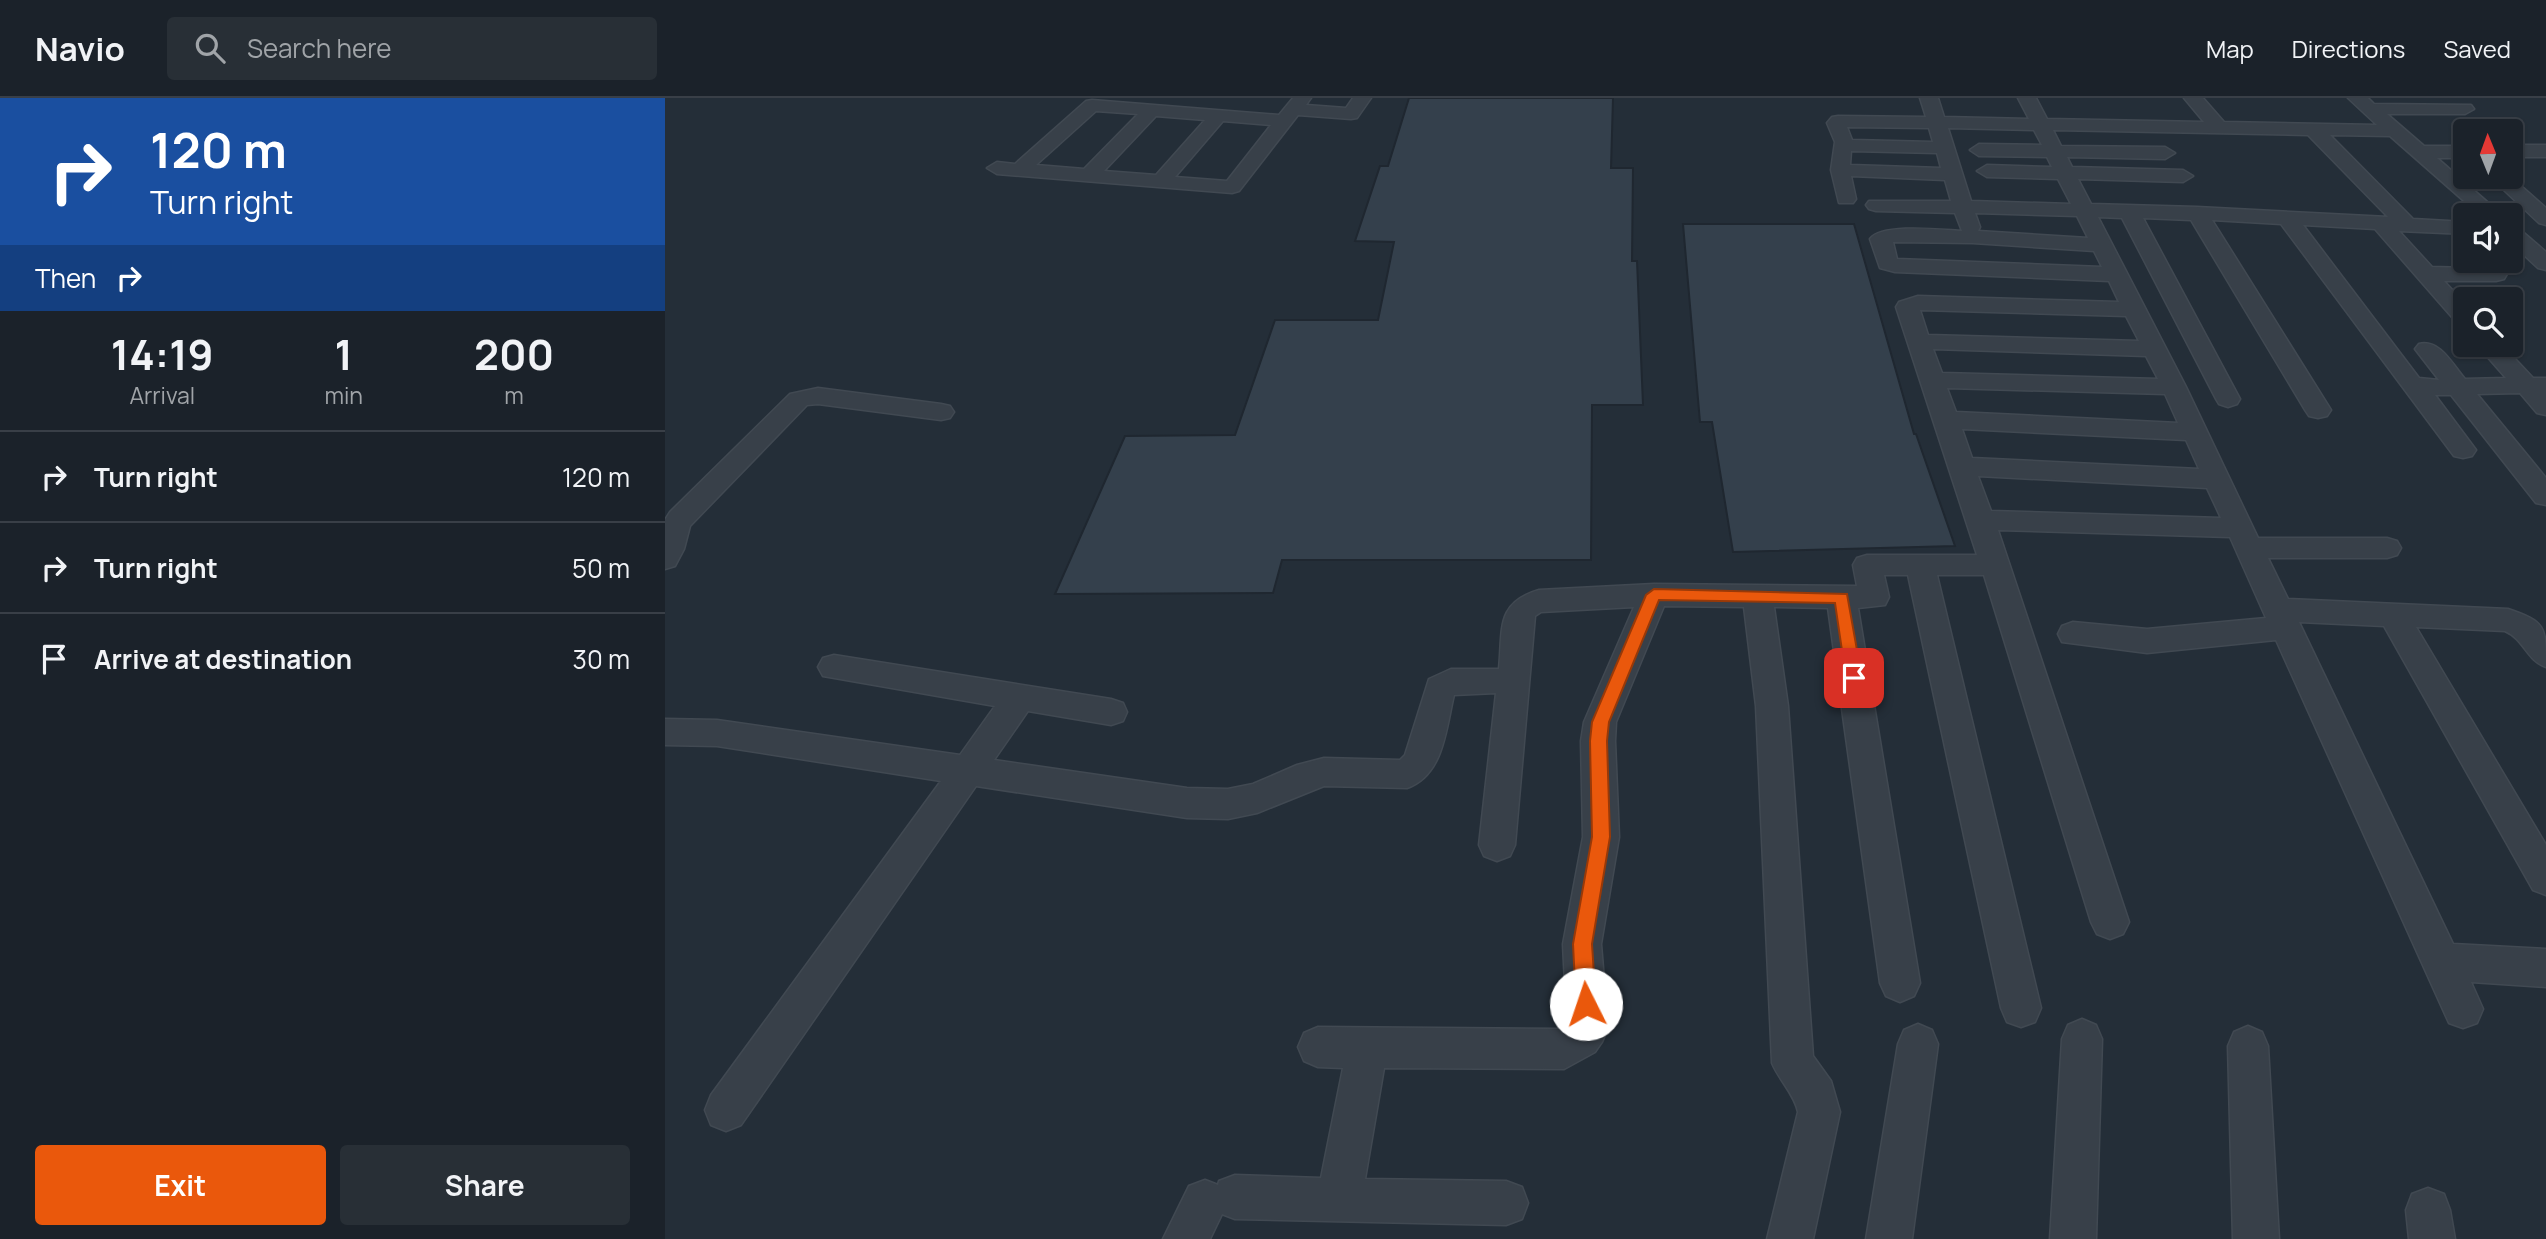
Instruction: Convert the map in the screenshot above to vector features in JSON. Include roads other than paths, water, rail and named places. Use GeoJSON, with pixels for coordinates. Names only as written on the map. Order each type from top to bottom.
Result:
{"type":"FeatureCollection","features":[{"type":"Feature","properties":{"kind":"street"},"geometry":{"type":"LineString","coordinates":[[1019,170],[1092,105],[1218,116],[1293,110],[1351,114],[1362,98]]}},
{"type":"Feature","properties":{"kind":"street"},"geometry":{"type":"LineString","coordinates":[[1929,98],[1983,267]]}},
{"type":"Feature","properties":{"kind":"street"},"geometry":{"type":"LineString","coordinates":[[2193,98],[2227,129]]}},
{"type":"Feature","properties":{"kind":"street"},"geometry":{"type":"LineString","coordinates":[[2211,98],[2227,129]]}},
{"type":"Feature","properties":{"kind":"street"},"geometry":{"type":"LineString","coordinates":[[2364,104],[2465,109]]}},
{"type":"Feature","properties":{"kind":"street"},"geometry":{"type":"LineString","coordinates":[[2364,104],[2478,203]]}},
{"type":"Feature","properties":{"kind":"street"},"geometry":{"type":"LineString","coordinates":[[2026,108],[2061,162],[2174,387],[2463,1009]]}},
{"type":"Feature","properties":{"kind":"street"},"geometry":{"type":"LineString","coordinates":[[1846,199],[1840,152],[1843,145],[1836,122],[1838,121],[1938,122],[2026,108],[2147,128],[2396,131]]}},
{"type":"Feature","properties":{"kind":"street"},"geometry":{"type":"LineString","coordinates":[[1089,175],[1152,110]]}},
{"type":"Feature","properties":{"kind":"street"},"geometry":{"type":"LineString","coordinates":[[997,168],[1232,187],[1293,110]]}},
{"type":"Feature","properties":{"kind":"street"},"geometry":{"type":"LineString","coordinates":[[2134,111],[2183,176],[2318,410]]}},
{"type":"Feature","properties":{"kind":"street"},"geometry":{"type":"LineString","coordinates":[[1161,181],[1218,116]]}},
{"type":"Feature","properties":{"kind":"street"},"geometry":{"type":"LineString","coordinates":[[2314,130],[2407,225]]}},
{"type":"Feature","properties":{"kind":"street"},"geometry":{"type":"LineString","coordinates":[[1843,145],[1945,148]]}},
{"type":"Feature","properties":{"kind":"street"},"geometry":{"type":"LineString","coordinates":[[1979,149],[2061,162],[2183,176]]}},
{"type":"Feature","properties":{"kind":"street"},"geometry":{"type":"LineString","coordinates":[[2523,151],[2546,151]]}},
{"type":"Feature","properties":{"kind":"street"},"geometry":{"type":"LineString","coordinates":[[2420,152],[2453,152]]}},
{"type":"Feature","properties":{"kind":"street"},"geometry":{"type":"LineString","coordinates":[[1987,171],[2165,153]]}},
{"type":"Feature","properties":{"kind":"street"},"geometry":{"type":"LineString","coordinates":[[2523,155],[2546,170]]}},
{"type":"Feature","properties":{"kind":"street"},"geometry":{"type":"LineString","coordinates":[[1841,170],[1952,174]]}},
{"type":"Feature","properties":{"kind":"street"},"geometry":{"type":"LineString","coordinates":[[2513,189],[2546,219]]}},
{"type":"Feature","properties":{"kind":"street"},"geometry":{"type":"LineString","coordinates":[[1876,205],[2129,211],[2453,227]]}},
{"type":"Feature","properties":{"kind":"street"},"geometry":{"type":"LineString","coordinates":[[2129,211],[2228,400]]}},
{"type":"Feature","properties":{"kind":"street"},"geometry":{"type":"LineString","coordinates":[[2287,218],[2389,357],[2415,386],[2463,450]]}},
{"type":"Feature","properties":{"kind":"street"},"geometry":{"type":"LineString","coordinates":[[2381,223],[2453,304]]}},
{"type":"Feature","properties":{"kind":"street"},"geometry":{"type":"LineString","coordinates":[[2523,231],[2546,231]]}},
{"type":"Feature","properties":{"kind":"street"},"geometry":{"type":"LineString","coordinates":[[2103,245],[1973,237],[1888,236],[1881,239],[1891,265],[2118,275]]}},
{"type":"Feature","properties":{"kind":"street"},"geometry":{"type":"LineString","coordinates":[[2523,242],[2546,263]]}},
{"type":"Feature","properties":{"kind":"street"},"geometry":{"type":"LineString","coordinates":[[2426,274],[2496,274]]}},
{"type":"Feature","properties":{"kind":"street"},"geometry":{"type":"LineString","coordinates":[[2110,922],[1995,565],[1907,307],[1910,304],[2134,309]]}},
{"type":"Feature","properties":{"kind":"street"},"geometry":{"type":"LineString","coordinates":[[1920,342],[2154,349]]}},
{"type":"Feature","properties":{"kind":"street"},"geometry":{"type":"LineString","coordinates":[[2427,349],[2546,496]]}},
{"type":"Feature","properties":{"kind":"street"},"geometry":{"type":"LineString","coordinates":[[2503,357],[2536,385],[2546,407]]}},
{"type":"Feature","properties":{"kind":"street"},"geometry":{"type":"LineString","coordinates":[[1933,380],[2174,387]]}},
{"type":"Feature","properties":{"kind":"street"},"geometry":{"type":"LineString","coordinates":[[2415,386],[2536,385]]}},
{"type":"Feature","properties":{"kind":"street"},"geometry":{"type":"LineString","coordinates":[[665,559],[672,549],[674,530],[680,519],[799,399],[818,396],[941,412]]}},
{"type":"Feature","properties":{"kind":"street"},"geometry":{"type":"LineString","coordinates":[[1946,420],[2194,432]]}},
{"type":"Feature","properties":{"kind":"street"},"geometry":{"type":"LineString","coordinates":[[1962,467],[2215,479]]}},
{"type":"Feature","properties":{"kind":"street"},"geometry":{"type":"LineString","coordinates":[[1980,520],[2387,548]]}},
{"type":"Feature","properties":{"kind":"street"},"geometry":{"type":"LineString","coordinates":[[1497,845],[1520,617],[1522,610],[1529,604],[1539,601],[1654,595],[1874,597],[1867,565],[1995,565]]}},
{"type":"Feature","properties":{"kind":"street"},"geometry":{"type":"LineString","coordinates":[[1920,566],[2021,1007]]}},
{"type":"Feature","properties":{"kind":"street"},"geometry":{"type":"LineString","coordinates":[[1318,1047],[1564,1049],[1581,1038],[1587,1028],[1582,944],[1601,837],[1598,741],[1600,722],[1654,595]]}},
{"type":"Feature","properties":{"kind":"street"},"geometry":{"type":"LineString","coordinates":[[1758,596],[1772,706],[1793,1063],[1809,1084],[1819,1112],[1790,1239]]}},
{"type":"Feature","properties":{"kind":"street"},"geometry":{"type":"LineString","coordinates":[[1841,597],[1900,983]]}},
{"type":"Feature","properties":{"kind":"street"},"geometry":{"type":"LineString","coordinates":[[2395,616],[2546,878]]}},
{"type":"Feature","properties":{"kind":"street"},"geometry":{"type":"LineString","coordinates":[[2073,634],[2147,641],[2280,619],[2395,616],[2518,623],[2531,633],[2546,655]]}},
{"type":"Feature","properties":{"kind":"street"},"geometry":{"type":"LineString","coordinates":[[834,667],[1111,712]]}},
{"type":"Feature","properties":{"kind":"street"},"geometry":{"type":"LineString","coordinates":[[665,732],[717,733],[1145,799],[1228,804],[1257,798],[1309,775],[1324,772],[1407,774],[1420,762],[1440,688],[1444,684],[1451,681],[1515,681]]}},
{"type":"Feature","properties":{"kind":"street"},"geometry":{"type":"LineString","coordinates":[[726,1110],[1020,698]]}},
{"type":"Feature","properties":{"kind":"street"},"geometry":{"type":"LineString","coordinates":[[2441,962],[2546,968]]}},
{"type":"Feature","properties":{"kind":"street"},"geometry":{"type":"LineString","coordinates":[[2073,1239],[2082,1039]]}},
{"type":"Feature","properties":{"kind":"street"},"geometry":{"type":"LineString","coordinates":[[1888,1239],[1918,1044]]}},
{"type":"Feature","properties":{"kind":"street"},"geometry":{"type":"LineString","coordinates":[[2248,1046],[2256,1239]]}},
{"type":"Feature","properties":{"kind":"street"},"geometry":{"type":"LineString","coordinates":[[1339,1202],[1367,1048]]}},
{"type":"Feature","properties":{"kind":"street"},"geometry":{"type":"LineString","coordinates":[[1208,1212],[1339,1202],[1506,1203]]}}]}
